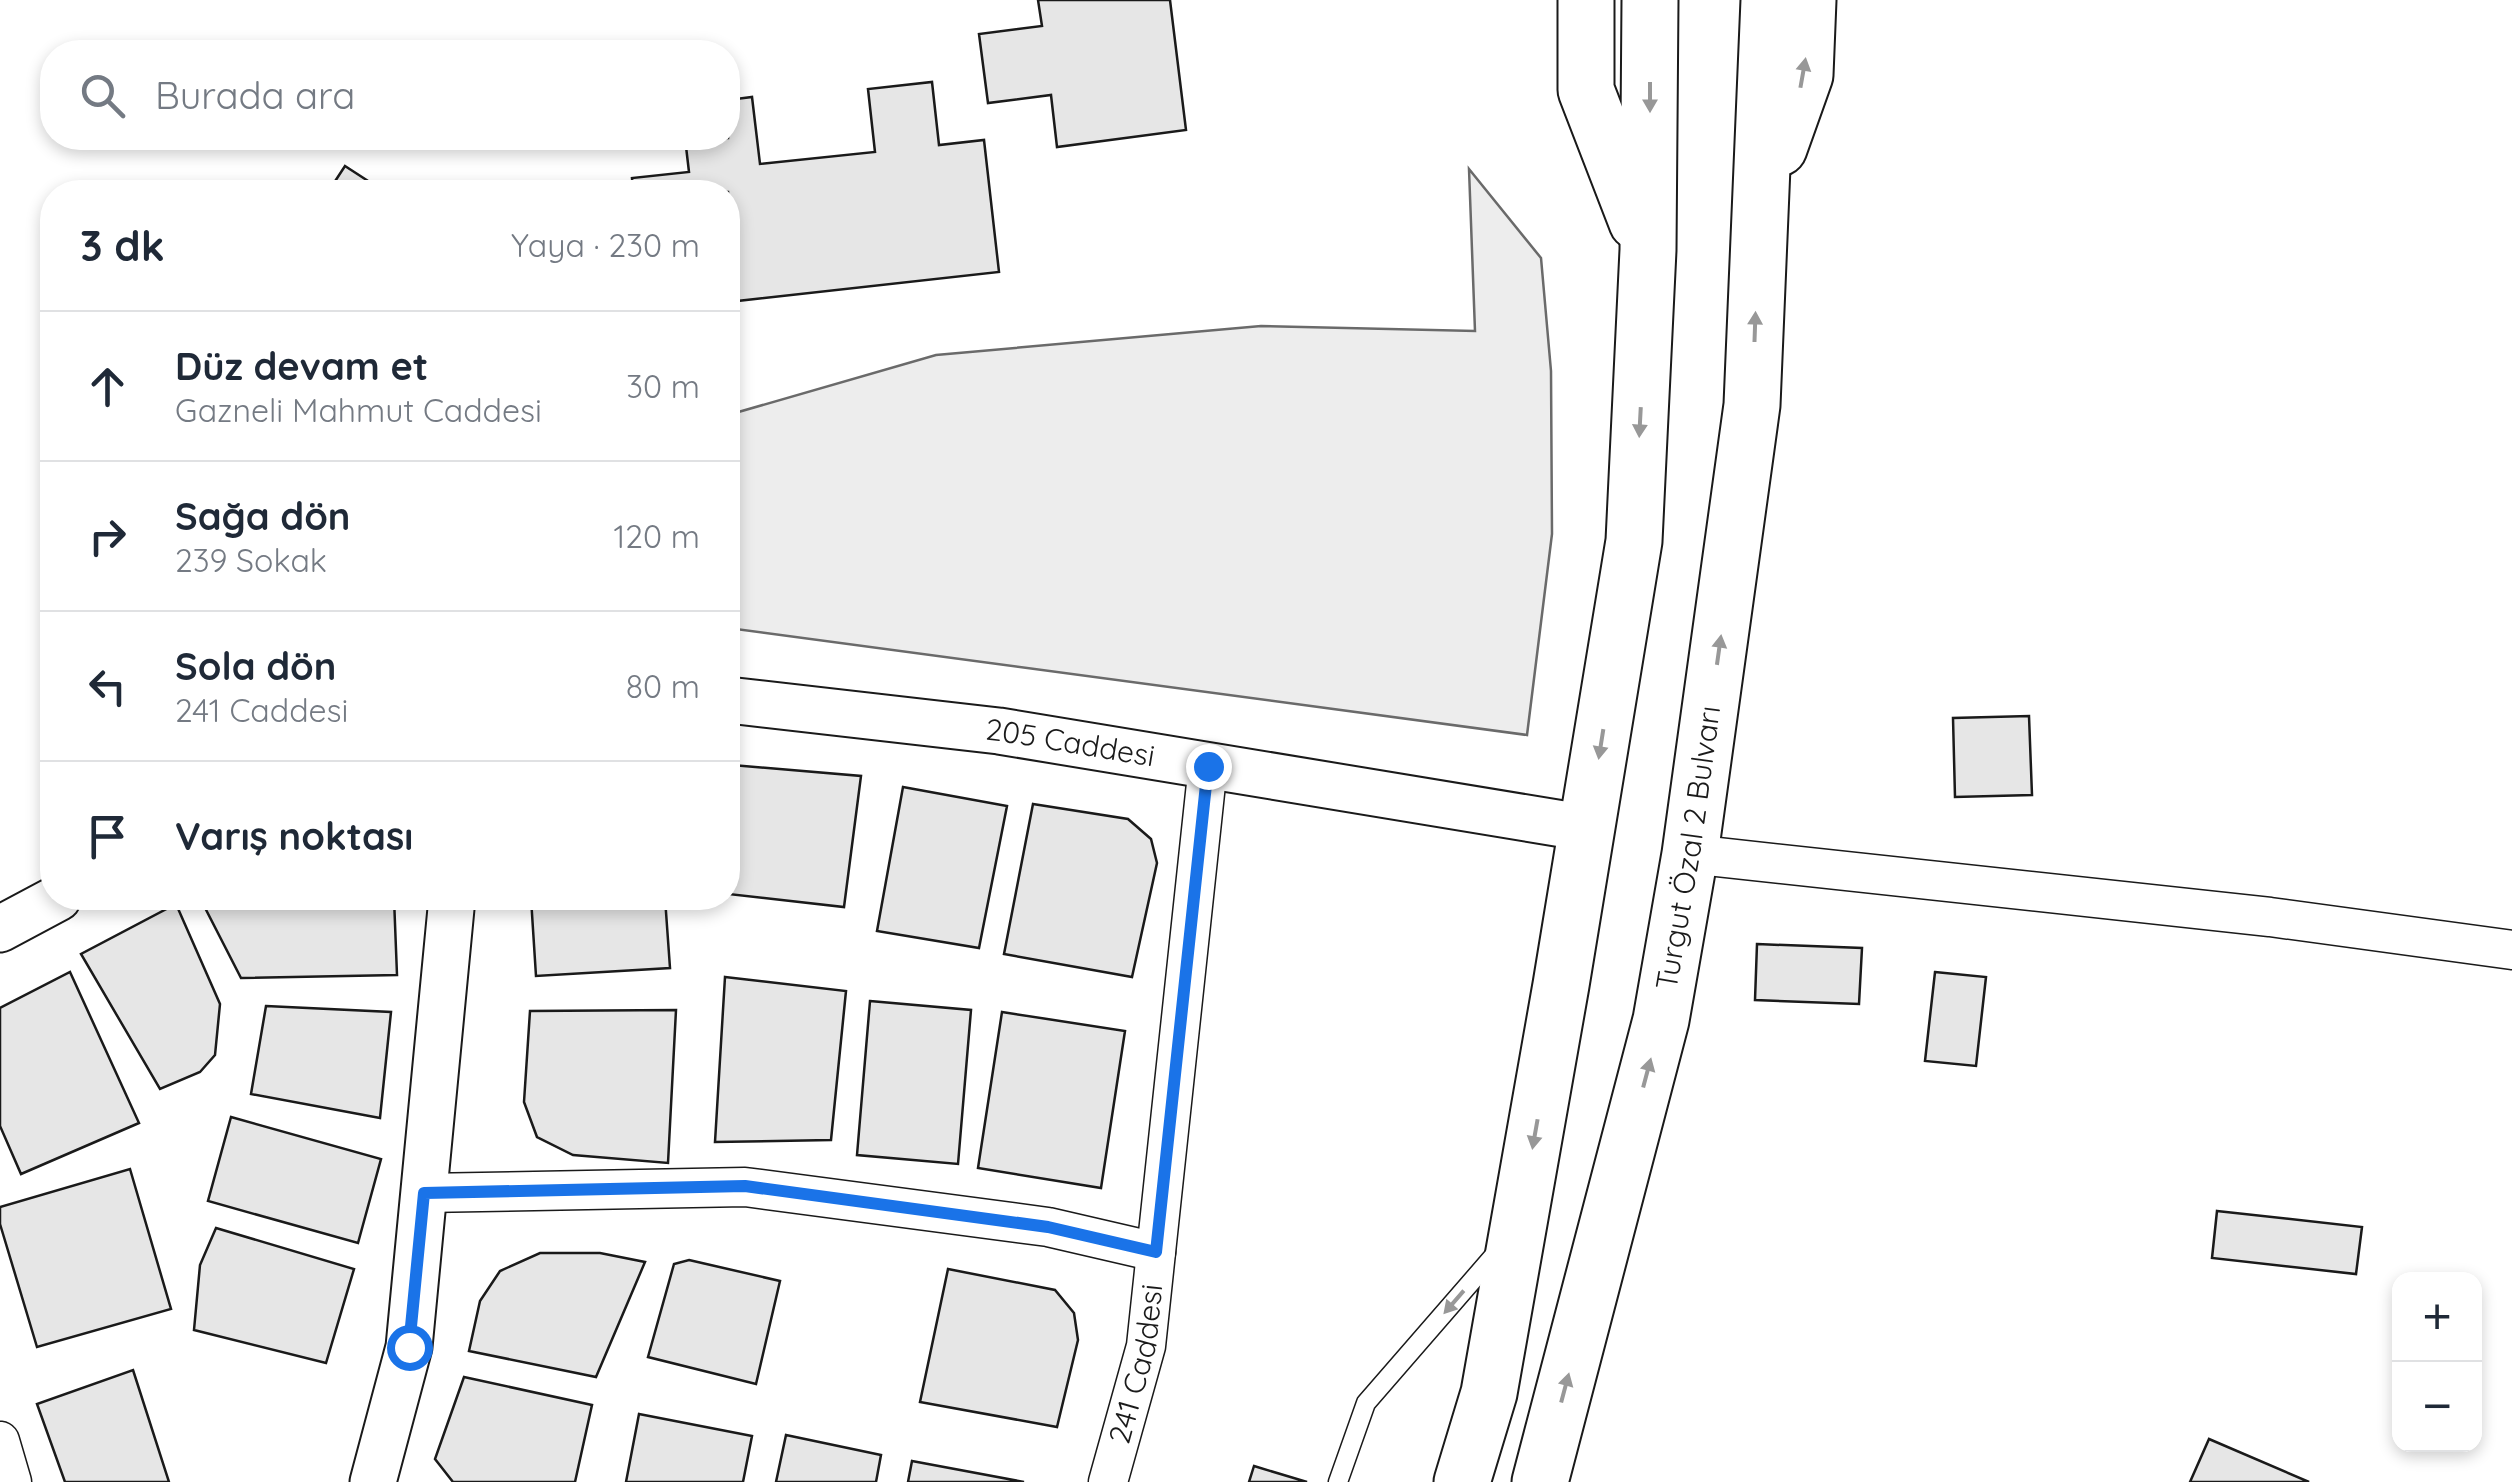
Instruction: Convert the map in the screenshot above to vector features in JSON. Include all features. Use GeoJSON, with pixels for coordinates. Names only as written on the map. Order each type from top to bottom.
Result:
{"type":"FeatureCollection","features":[{"type":"Feature","properties":{"kind":"highway"},"geometry":{"type":"LineString","coordinates":[[1586,0],[1586,90],[1648,250]]}},
{"type":"Feature","properties":{"kind":"highway"},"geometry":{"type":"LineString","coordinates":[[1462,1482],[1488,1392],[1518,1228],[1634,541],[1648,250],[1650,0]]}},
{"type":"Feature","properties":{"kind":"highway","name":"Turgut Özal 2 Bulvarı"},"geometry":{"type":"LineString","coordinates":[[1540,1482],[1661,1020],[1690,854],[1752,405],[1768,0]]}},
{"type":"Feature","properties":{"kind":"highway","name":"Turgut Özal 2 Bulvarı"},"geometry":{"type":"LineString","coordinates":[[1760,198],[1806,75],[1808,0]]}},
{"type":"Feature","properties":{"kind":"street","name":"205 Caddesi"},"geometry":{"type":"LineString","coordinates":[[740,701],[999,730],[1587,828]]}},
{"type":"Feature","properties":{"kind":"street","name":"241 Caddesi"},"geometry":{"type":"LineString","coordinates":[[1108,1482],[1146,1346],[1208,766]]}},
{"type":"Feature","properties":{"kind":"street"},"geometry":{"type":"LineString","coordinates":[[1690,854],[2270,917],[2512,950]]}},
{"type":"Feature","properties":{"kind":"street"},"geometry":{"type":"LineString","coordinates":[[0,928],[40,907]]}},
{"type":"Feature","properties":{"kind":"street"},"geometry":{"type":"LineString","coordinates":[[373,1482],[409,1347],[451,910]]}},
{"type":"Feature","properties":{"kind":"street"},"geometry":{"type":"LineString","coordinates":[[424,1193],[745,1186],[1048,1227],[1156,1252]]}},
{"type":"Feature","properties":{"kind":"street"},"geometry":{"type":"LineString","coordinates":[[0,1442],[12,1482]]}},
{"type":"Feature","properties":{"kind":"lane"},"geometry":{"type":"LineString","coordinates":[[1338,1482],[1366,1403],[1518,1228]]}},
{"type":"Feature","properties":{"kind":"shaded area"},"geometry":{"type":"Polygon","coordinates":[[[1469,169],[1541,258],[1551,371],[1552,534],[1527,735],[740,630],[740,412],[936,355],[1261,326],[1475,331],[1469,169]]]}},
{"type":"Feature","properties":{"kind":"building"},"geometry":{"type":"Polygon","coordinates":[[[1038,0],[1170,0],[1186,130],[1057,147],[1051,95],[988,103],[979,34],[1042,26],[1038,0]]]}},
{"type":"Feature","properties":{"kind":"building"},"geometry":{"type":"Polygon","coordinates":[[[932,82],[939,145],[984,140],[999,272],[740,301],[740,180],[632,180],[689,172],[686,150],[740,150],[740,98],[752,97],[760,164],[875,152],[868,89],[932,82]]]}},
{"type":"Feature","properties":{"kind":"building"},"geometry":{"type":"Polygon","coordinates":[[[345,166],[367,180],[336,180],[345,166]]]}},
{"type":"Feature","properties":{"kind":"building"},"geometry":{"type":"Polygon","coordinates":[[[2029,716],[2032,795],[1955,797],[1953,718],[2029,716]]]}},
{"type":"Feature","properties":{"kind":"building"},"geometry":{"type":"Polygon","coordinates":[[[740,766],[861,776],[844,907],[740,895],[740,766]]]}},
{"type":"Feature","properties":{"kind":"building"},"geometry":{"type":"Polygon","coordinates":[[[903,787],[1007,806],[979,948],[877,931],[903,787]]]}},
{"type":"Feature","properties":{"kind":"building"},"geometry":{"type":"Polygon","coordinates":[[[1033,804],[1128,819],[1151,839],[1157,863],[1132,977],[1004,954],[1033,804]]]}},
{"type":"Feature","properties":{"kind":"building"},"geometry":{"type":"Polygon","coordinates":[[[165,910],[179,910],[220,1004],[215,1055],[200,1072],[160,1089],[81,954],[165,910]]]}},
{"type":"Feature","properties":{"kind":"building"},"geometry":{"type":"Polygon","coordinates":[[[206,910],[394,910],[397,975],[241,978],[206,910]]]}},
{"type":"Feature","properties":{"kind":"building"},"geometry":{"type":"Polygon","coordinates":[[[532,910],[666,910],[670,968],[536,976],[532,910]]]}},
{"type":"Feature","properties":{"kind":"building"},"geometry":{"type":"Polygon","coordinates":[[[1757,944],[1862,948],[1859,1004],[1755,1000],[1757,944]]]}},
{"type":"Feature","properties":{"kind":"building"},"geometry":{"type":"Polygon","coordinates":[[[70,972],[139,1123],[21,1174],[0,1126],[0,1008],[70,972]]]}},
{"type":"Feature","properties":{"kind":"building"},"geometry":{"type":"Polygon","coordinates":[[[1935,972],[1986,977],[1976,1066],[1925,1061],[1935,972]]]}},
{"type":"Feature","properties":{"kind":"building"},"geometry":{"type":"Polygon","coordinates":[[[725,977],[846,991],[831,1140],[715,1142],[725,977]]]}},
{"type":"Feature","properties":{"kind":"building"},"geometry":{"type":"Polygon","coordinates":[[[870,1001],[971,1010],[958,1164],[857,1155],[870,1001]]]}},
{"type":"Feature","properties":{"kind":"building"},"geometry":{"type":"Polygon","coordinates":[[[266,1006],[391,1012],[380,1118],[251,1094],[266,1006]]]}},
{"type":"Feature","properties":{"kind":"building"},"geometry":{"type":"Polygon","coordinates":[[[676,1010],[668,1163],[573,1155],[537,1137],[524,1102],[530,1011],[676,1010]]]}},
{"type":"Feature","properties":{"kind":"building"},"geometry":{"type":"Polygon","coordinates":[[[1002,1012],[1125,1031],[1101,1188],[978,1168],[1002,1012]]]}},
{"type":"Feature","properties":{"kind":"building"},"geometry":{"type":"Polygon","coordinates":[[[231,1117],[381,1159],[358,1243],[208,1201],[231,1117]]]}},
{"type":"Feature","properties":{"kind":"building"},"geometry":{"type":"Polygon","coordinates":[[[130,1169],[171,1309],[37,1347],[0,1224],[0,1207],[130,1169]]]}},
{"type":"Feature","properties":{"kind":"building"},"geometry":{"type":"Polygon","coordinates":[[[2217,1211],[2362,1227],[2356,1274],[2212,1258],[2217,1211]]]}},
{"type":"Feature","properties":{"kind":"building"},"geometry":{"type":"Polygon","coordinates":[[[216,1228],[354,1269],[326,1363],[194,1330],[200,1265],[216,1228]]]}},
{"type":"Feature","properties":{"kind":"building"},"geometry":{"type":"Polygon","coordinates":[[[540,1253],[600,1253],[645,1262],[596,1377],[469,1351],[480,1301],[500,1271],[540,1253]]]}},
{"type":"Feature","properties":{"kind":"building"},"geometry":{"type":"Polygon","coordinates":[[[689,1260],[780,1281],[756,1384],[648,1357],[674,1264],[689,1260]]]}},
{"type":"Feature","properties":{"kind":"building"},"geometry":{"type":"Polygon","coordinates":[[[948,1269],[1055,1290],[1074,1313],[1078,1340],[1057,1427],[920,1402],[948,1269]]]}},
{"type":"Feature","properties":{"kind":"building"},"geometry":{"type":"Polygon","coordinates":[[[133,1370],[169,1482],[65,1482],[37,1404],[133,1370]]]}},
{"type":"Feature","properties":{"kind":"building"},"geometry":{"type":"Polygon","coordinates":[[[464,1377],[592,1405],[575,1482],[453,1482],[435,1459],[464,1377]]]}},
{"type":"Feature","properties":{"kind":"building"},"geometry":{"type":"Polygon","coordinates":[[[639,1414],[752,1436],[743,1482],[626,1482],[639,1414]]]}},
{"type":"Feature","properties":{"kind":"building"},"geometry":{"type":"Polygon","coordinates":[[[786,1435],[881,1455],[876,1482],[776,1482],[786,1435]]]}},
{"type":"Feature","properties":{"kind":"building"},"geometry":{"type":"Polygon","coordinates":[[[2209,1439],[2309,1482],[2190,1482],[2209,1439]]]}},
{"type":"Feature","properties":{"kind":"building"},"geometry":{"type":"Polygon","coordinates":[[[912,1461],[1024,1482],[908,1482],[912,1461]]]}},
{"type":"Feature","properties":{"kind":"building"},"geometry":{"type":"Polygon","coordinates":[[[1254,1466],[1307,1482],[1249,1482],[1254,1466]]]}},
{"type":"Feature","properties":{"kind":"route"},"geometry":{"type":"LineString","coordinates":[[409,1347],[424,1193],[745,1186],[1048,1227],[1156,1252],[1208,766]]}}]}
